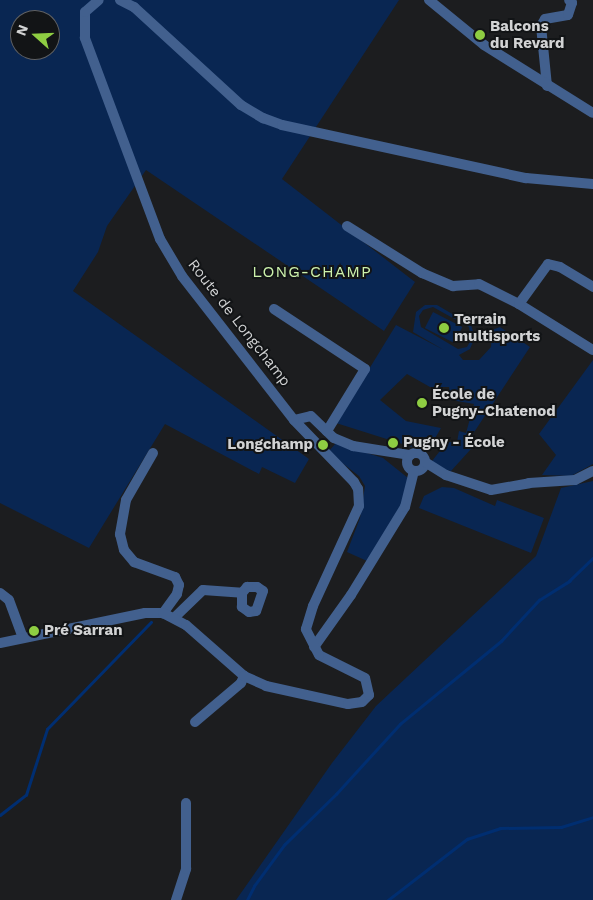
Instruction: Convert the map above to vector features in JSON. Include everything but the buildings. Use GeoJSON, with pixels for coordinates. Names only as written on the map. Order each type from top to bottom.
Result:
{"type":"FeatureCollection","features":[{"type":"Feature","properties":{"kind":"street","name":"Route de Longchamp"},"geometry":{"type":"LineString","coordinates":[[98,0],[84,12],[85,38],[160,239],[182,276],[297,423],[354,482],[360,497],[359,506],[308,621],[306,629],[314,647]]}},
{"type":"Feature","properties":{"kind":"street"},"geometry":{"type":"LineString","coordinates":[[120,0],[134,7],[241,105],[263,118],[282,125],[526,178],[593,184]]}},
{"type":"Feature","properties":{"kind":"street"},"geometry":{"type":"LineString","coordinates":[[430,0],[484,45],[593,113]]}},
{"type":"Feature","properties":{"kind":"street"},"geometry":{"type":"LineString","coordinates":[[547,86],[541,26],[545,19],[568,15],[572,3],[569,0]]}},
{"type":"Feature","properties":{"kind":"street"},"geometry":{"type":"LineString","coordinates":[[347,226],[422,273],[453,286],[479,284],[519,304],[593,350]]}},
{"type":"Feature","properties":{"kind":"street"},"geometry":{"type":"LineString","coordinates":[[519,304],[548,264],[560,267],[593,287]]}},
{"type":"Feature","properties":{"kind":"street"},"geometry":{"type":"LineString","coordinates":[[274,309],[365,369],[327,430]]}},
{"type":"Feature","properties":{"kind":"street"},"geometry":{"type":"LineString","coordinates":[[0,643],[145,612],[163,613],[175,618],[244,676],[282,692],[348,704],[366,699],[370,690],[365,678],[323,659],[314,647],[352,595],[405,507],[421,455],[410,456],[353,446],[327,430],[311,416],[297,423]]}},
{"type":"Feature","properties":{"kind":"street"},"geometry":{"type":"LineString","coordinates":[[153,452],[126,500],[120,534],[124,550],[134,562],[175,577],[179,585],[163,613]]}},
{"type":"Feature","properties":{"kind":"street"},"geometry":{"type":"LineString","coordinates":[[381,452],[417,467],[491,490],[529,483],[575,480],[593,471]]}},
{"type":"Feature","properties":{"kind":"street"},"geometry":{"type":"LineString","coordinates":[[410,456],[417,467]]}},
{"type":"Feature","properties":{"kind":"street"},"geometry":{"type":"LineString","coordinates":[[175,618],[202,590],[242,593]]}},
{"type":"Feature","properties":{"kind":"street"},"geometry":{"type":"LineString","coordinates":[[0,593],[9,600],[23,638]]}},
{"type":"Feature","properties":{"kind":"street"},"geometry":{"type":"LineString","coordinates":[[195,722],[241,683],[244,676]]}},
{"type":"Feature","properties":{"kind":"street"},"geometry":{"type":"LineString","coordinates":[[176,900],[186,869],[186,803]]}},
{"type":"Feature","properties":{"kind":"shaded area"},"geometry":{"type":"Polygon","coordinates":[[[0,0],[399,0],[282,179],[415,282],[384,331],[146,170],[107,226],[98,252],[73,291],[309,459],[295,483],[262,467],[259,474],[165,424],[89,548],[0,503],[0,0]]]}},
{"type":"Feature","properties":{"kind":"shaded area"},"geometry":{"type":"Polygon","coordinates":[[[425,305],[437,305],[471,325],[475,337],[470,349],[459,355],[463,360],[479,360],[491,347],[492,330],[500,327],[530,347],[467,443],[471,449],[451,471],[435,468],[432,461],[447,442],[457,442],[459,431],[466,433],[474,404],[451,400],[449,387],[430,387],[407,374],[380,400],[406,421],[441,428],[434,440],[424,439],[412,447],[336,423],[396,325],[444,350],[413,332],[416,312],[425,305]],[[433,307],[423,310],[419,316],[421,327],[458,349],[467,347],[471,340],[469,327],[433,307]]]}},
{"type":"Feature","properties":{"kind":"shaded area","name":"Terrain multisports"},"geometry":{"type":"Polygon","coordinates":[[[433,312],[462,327],[454,343],[425,328],[433,312]]]}},
{"type":"Feature","properties":{"kind":"shaded area"},"geometry":{"type":"Polygon","coordinates":[[[593,360],[593,464],[571,476],[542,475],[556,455],[539,434],[593,360]]]}},
{"type":"Feature","properties":{"kind":"shaded area"},"geometry":{"type":"Polygon","coordinates":[[[336,443],[383,458],[408,478],[403,505],[367,561],[347,552],[360,518],[365,486],[359,476],[328,452],[336,443]]]}},
{"type":"Feature","properties":{"kind":"shaded area"},"geometry":{"type":"Polygon","coordinates":[[[593,481],[593,900],[236,900],[332,763],[376,706],[536,556],[561,488],[593,481]]]}},
{"type":"Feature","properties":{"kind":"shaded area"},"geometry":{"type":"Polygon","coordinates":[[[442,487],[454,488],[495,506],[497,500],[544,518],[531,553],[419,508],[424,496],[442,487]]]}},
{"type":"Feature","properties":{"kind":"waterway"},"geometry":{"type":"LineString","coordinates":[[247,900],[254,886],[284,845],[336,794],[400,724],[501,641],[539,600],[569,581],[593,558]]}},
{"type":"Feature","properties":{"kind":"waterway"},"geometry":{"type":"LineString","coordinates":[[0,815],[26,795],[47,729],[151,622]]}},
{"type":"Feature","properties":{"kind":"waterway"},"geometry":{"type":"LineString","coordinates":[[388,900],[467,839],[500,828],[561,827],[593,817]]}},
{"type":"Feature","properties":{"kind":"place","name":"Balcons du Revard"},"geometry":{"type":"Point","coordinates":[480,35]}},
{"type":"Feature","properties":{"kind":"place","name":"Terrain multisports"},"geometry":{"type":"Point","coordinates":[444,328]}},
{"type":"Feature","properties":{"kind":"place","name":"École de Pugny-Chatenod"},"geometry":{"type":"Point","coordinates":[422,403]}},
{"type":"Feature","properties":{"kind":"place","name":"Pugny - École"},"geometry":{"type":"Point","coordinates":[393,443]}},
{"type":"Feature","properties":{"kind":"place","name":"Longchamp"},"geometry":{"type":"Point","coordinates":[323,445]}},
{"type":"Feature","properties":{"kind":"place","name":"Pré Sarran"},"geometry":{"type":"Point","coordinates":[34,631]}},
{"type":"Feature","properties":{"kind":"district","name":"LONG-CHAMP"},"geometry":{"type":"Point","coordinates":[312,272]}}]}
